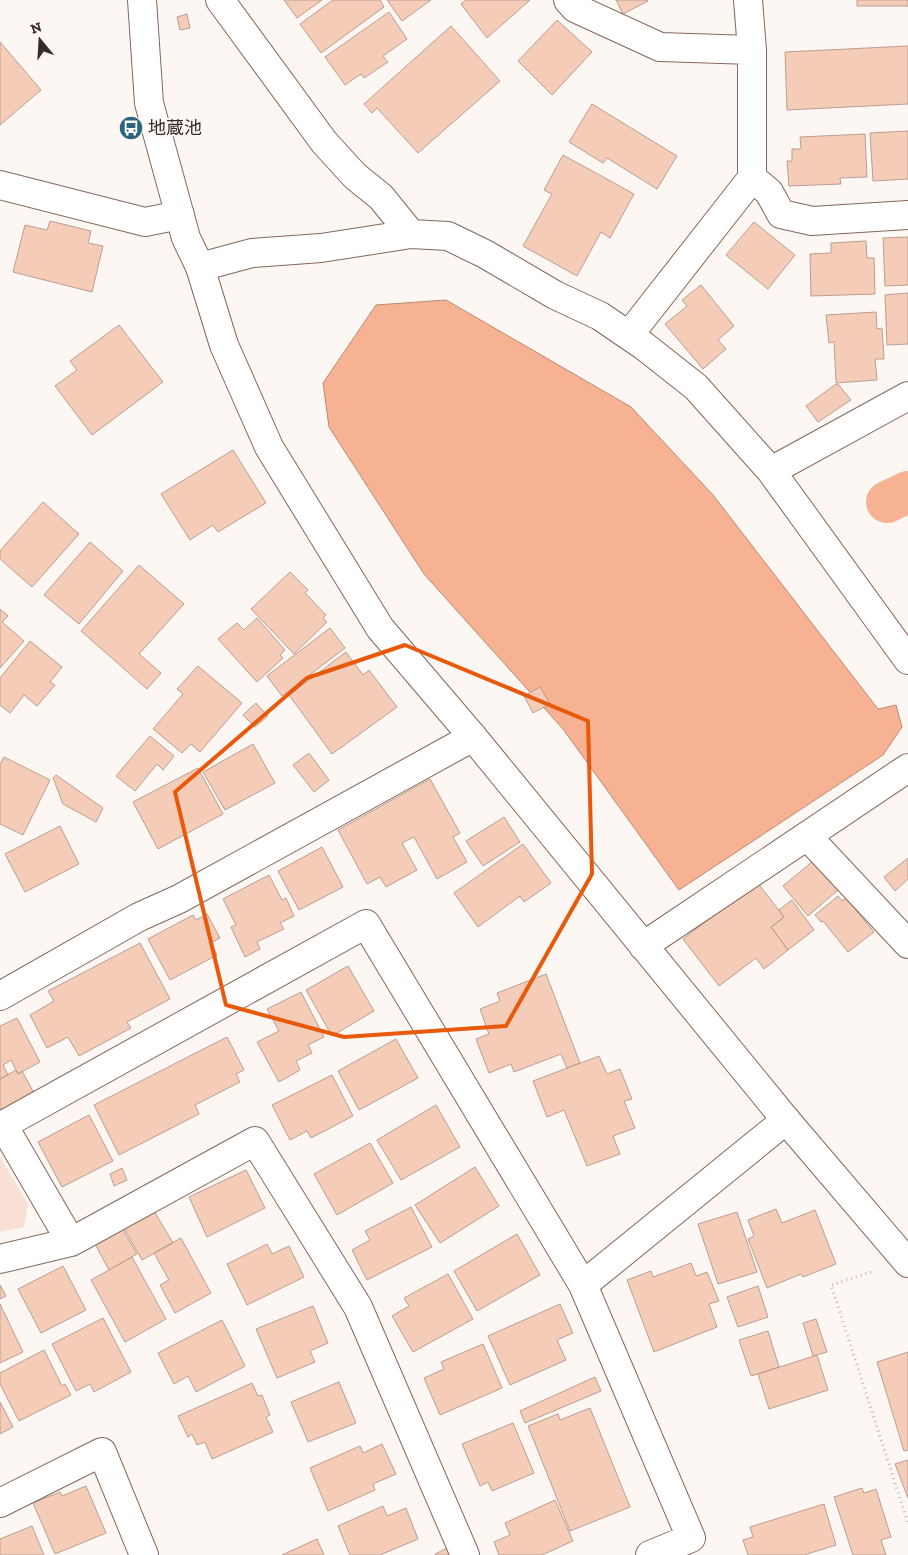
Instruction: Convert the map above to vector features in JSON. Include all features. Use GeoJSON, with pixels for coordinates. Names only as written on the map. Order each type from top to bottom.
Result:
{"type":"FeatureCollection","features":[{"type":"Feature","properties":{"kind":"street"},"geometry":{"type":"LineString","coordinates":[[142,0],[149,103],[186,238],[200,267],[224,345],[269,447],[380,628],[472,737],[786,1120],[907,1262]]}},
{"type":"Feature","properties":{"kind":"street"},"geometry":{"type":"LineString","coordinates":[[220,0],[324,142],[355,176],[381,197],[411,234]]}},
{"type":"Feature","properties":{"kind":"street"},"geometry":{"type":"LineString","coordinates":[[568,0],[575,8],[660,47],[752,50]]}},
{"type":"Feature","properties":{"kind":"street"},"geometry":{"type":"LineString","coordinates":[[629,335],[752,178],[752,50],[748,0]]}},
{"type":"Feature","properties":{"kind":"street"},"geometry":{"type":"LineString","coordinates":[[752,178],[769,192],[781,214],[812,221],[908,215]]}},
{"type":"Feature","properties":{"kind":"street"},"geometry":{"type":"LineString","coordinates":[[0,185],[145,222],[180,215]]}},
{"type":"Feature","properties":{"kind":"street"},"geometry":{"type":"LineString","coordinates":[[200,267],[252,253],[321,248],[411,234],[448,236],[485,254],[555,295],[600,316],[629,335],[696,388],[771,471],[908,660]]}},
{"type":"Feature","properties":{"kind":"street"},"geometry":{"type":"LineString","coordinates":[[771,471],[908,396]]}},
{"type":"Feature","properties":{"kind":"street"},"geometry":{"type":"LineString","coordinates":[[0,996],[138,916],[179,899],[472,737]]}},
{"type":"Feature","properties":{"kind":"street"},"geometry":{"type":"LineString","coordinates":[[643,946],[808,837],[908,768]]}},
{"type":"Feature","properties":{"kind":"street"},"geometry":{"type":"LineString","coordinates":[[808,837],[908,944]]}},
{"type":"Feature","properties":{"kind":"street"},"geometry":{"type":"LineString","coordinates":[[71,1242],[3,1125],[366,924],[583,1285],[691,1538],[650,1555]]}},
{"type":"Feature","properties":{"kind":"street"},"geometry":{"type":"LineString","coordinates":[[583,1285],[786,1120]]}},
{"type":"Feature","properties":{"kind":"street"},"geometry":{"type":"LineString","coordinates":[[0,1259],[71,1242],[255,1141],[358,1307],[465,1555]]}},
{"type":"Feature","properties":{"kind":"street"},"geometry":{"type":"LineString","coordinates":[[0,1503],[102,1452],[144,1555]]}},
{"type":"Feature","properties":{"kind":"path"},"geometry":{"type":"LineString","coordinates":[[907,1262],[831,1285],[908,1523]]}},
{"type":"Feature","properties":{"kind":"highlighted area"},"geometry":{"type":"Polygon","coordinates":[[[405,645],[588,721],[592,874],[506,1026],[344,1037],[226,1005],[175,792],[307,678],[405,645]]]}},
{"type":"Feature","properties":{"kind":"shaded area"},"geometry":{"type":"Polygon","coordinates":[[[446,300],[631,407],[713,495],[878,709],[896,705],[902,727],[883,755],[679,890],[563,729],[424,574],[329,427],[323,383],[376,305],[446,300]]]}},
{"type":"Feature","properties":{"kind":"shaded area"},"geometry":{"type":"Polygon","coordinates":[[[0,1157],[28,1204],[24,1227],[0,1232],[0,1157]]]}},
{"type":"Feature","properties":{"kind":"building"},"geometry":{"type":"Polygon","coordinates":[[[284,0],[322,0],[297,18],[284,0]]]}},
{"type":"Feature","properties":{"kind":"building"},"geometry":{"type":"Polygon","coordinates":[[[333,0],[380,0],[384,7],[321,53],[300,24],[333,0]]]}},
{"type":"Feature","properties":{"kind":"building"},"geometry":{"type":"Polygon","coordinates":[[[387,0],[431,0],[402,21],[387,0]]]}},
{"type":"Feature","properties":{"kind":"building"},"geometry":{"type":"Polygon","coordinates":[[[466,0],[530,0],[487,38],[461,4],[466,0]]]}},
{"type":"Feature","properties":{"kind":"building"},"geometry":{"type":"Polygon","coordinates":[[[616,0],[647,0],[648,1],[623,14],[616,0]]]}},
{"type":"Feature","properties":{"kind":"building"},"geometry":{"type":"Polygon","coordinates":[[[857,0],[908,0],[908,6],[857,6],[857,0]]]}},
{"type":"Feature","properties":{"kind":"building"},"geometry":{"type":"Polygon","coordinates":[[[389,12],[407,39],[383,56],[388,62],[364,78],[361,74],[345,85],[325,57],[389,12]]]}},
{"type":"Feature","properties":{"kind":"building"},"geometry":{"type":"Polygon","coordinates":[[[187,14],[190,28],[180,30],[177,17],[187,14]]]}},
{"type":"Feature","properties":{"kind":"building"},"geometry":{"type":"Polygon","coordinates":[[[557,20],[592,52],[552,95],[518,61],[557,20]]]}},
{"type":"Feature","properties":{"kind":"building"},"geometry":{"type":"Polygon","coordinates":[[[451,26],[500,81],[418,153],[377,108],[372,113],[364,104],[451,26]]]}},
{"type":"Feature","properties":{"kind":"building"},"geometry":{"type":"Polygon","coordinates":[[[0,42],[41,90],[0,125],[0,42]]]}},
{"type":"Feature","properties":{"kind":"building"},"geometry":{"type":"Polygon","coordinates":[[[908,46],[908,104],[787,110],[785,52],[908,46]]]}},
{"type":"Feature","properties":{"kind":"building"},"geometry":{"type":"Polygon","coordinates":[[[592,104],[677,156],[657,189],[607,158],[603,163],[569,142],[592,104]]]}},
{"type":"Feature","properties":{"kind":"building"},"geometry":{"type":"Polygon","coordinates":[[[908,131],[908,179],[873,181],[870,133],[908,131]]]}},
{"type":"Feature","properties":{"kind":"building"},"geometry":{"type":"Polygon","coordinates":[[[865,134],[867,177],[840,178],[841,184],[789,186],[787,161],[792,161],[792,149],[801,149],[800,137],[865,134]]]}},
{"type":"Feature","properties":{"kind":"building"},"geometry":{"type":"Polygon","coordinates":[[[563,155],[634,194],[610,238],[601,232],[577,276],[523,246],[552,194],[544,190],[563,155]]]}},
{"type":"Feature","properties":{"kind":"building"},"geometry":{"type":"Polygon","coordinates":[[[50,221],[91,231],[88,243],[103,246],[92,292],[13,272],[25,225],[47,230],[50,221]]]}},
{"type":"Feature","properties":{"kind":"building"},"geometry":{"type":"Polygon","coordinates":[[[754,222],[795,255],[768,289],[726,255],[754,222]]]}},
{"type":"Feature","properties":{"kind":"building"},"geometry":{"type":"Polygon","coordinates":[[[908,237],[908,285],[885,286],[883,238],[908,237]]]}},
{"type":"Feature","properties":{"kind":"building"},"geometry":{"type":"Polygon","coordinates":[[[866,241],[867,258],[874,258],[875,294],[811,296],[810,254],[831,253],[831,243],[866,241]]]}},
{"type":"Feature","properties":{"kind":"building"},"geometry":{"type":"Polygon","coordinates":[[[701,285],[734,326],[718,340],[726,349],[703,369],[665,324],[687,306],[682,300],[701,285]]]}},
{"type":"Feature","properties":{"kind":"building"},"geometry":{"type":"Polygon","coordinates":[[[908,293],[908,344],[887,345],[885,295],[908,293]]]}},
{"type":"Feature","properties":{"kind":"building"},"geometry":{"type":"Polygon","coordinates":[[[876,312],[877,329],[882,328],[884,359],[875,359],[877,380],[836,383],[834,342],[829,343],[826,315],[876,312]]]}},
{"type":"Feature","properties":{"kind":"building"},"geometry":{"type":"Polygon","coordinates":[[[119,325],[163,382],[92,435],[55,386],[77,370],[70,361],[119,325]]]}},
{"type":"Feature","properties":{"kind":"building"},"geometry":{"type":"Polygon","coordinates":[[[836,384],[851,400],[818,422],[806,406],[836,384]]]}},
{"type":"Feature","properties":{"kind":"building"},"geometry":{"type":"Polygon","coordinates":[[[233,450],[266,503],[218,532],[213,525],[190,540],[161,494],[233,450]]]}},
{"type":"Feature","properties":{"kind":"building"},"geometry":{"type":"Polygon","coordinates":[[[43,502],[79,534],[32,587],[0,559],[0,551],[43,502]]]}},
{"type":"Feature","properties":{"kind":"building"},"geometry":{"type":"Polygon","coordinates":[[[90,542],[123,571],[79,624],[44,595],[90,542]]]}},
{"type":"Feature","properties":{"kind":"building"},"geometry":{"type":"Polygon","coordinates":[[[139,565],[184,604],[139,654],[161,673],[147,689],[81,631],[139,565]]]}},
{"type":"Feature","properties":{"kind":"building"},"geometry":{"type":"Polygon","coordinates":[[[290,572],[308,590],[305,593],[326,615],[323,618],[327,622],[294,654],[251,609],[290,572]]]}},
{"type":"Feature","properties":{"kind":"building"},"geometry":{"type":"Polygon","coordinates":[[[0,609],[8,616],[2,622],[24,641],[0,668],[0,609]]]}},
{"type":"Feature","properties":{"kind":"building"},"geometry":{"type":"Polygon","coordinates":[[[257,618],[285,650],[280,655],[283,658],[257,682],[218,639],[237,623],[244,630],[257,618]]]}},
{"type":"Feature","properties":{"kind":"building"},"geometry":{"type":"Polygon","coordinates":[[[330,628],[345,648],[282,696],[267,676],[330,628]]]}},
{"type":"Feature","properties":{"kind":"building"},"geometry":{"type":"Polygon","coordinates":[[[30,641],[62,667],[50,682],[55,685],[37,706],[24,695],[10,713],[0,705],[0,678],[30,641]]]}},
{"type":"Feature","properties":{"kind":"building"},"geometry":{"type":"Polygon","coordinates":[[[346,652],[363,675],[369,670],[397,707],[332,754],[289,695],[346,652]]]}},
{"type":"Feature","properties":{"kind":"building"},"geometry":{"type":"Polygon","coordinates":[[[198,666],[242,703],[200,752],[191,744],[182,753],[153,729],[183,694],[177,689],[198,666]]]}},
{"type":"Feature","properties":{"kind":"building"},"geometry":{"type":"Polygon","coordinates":[[[540,687],[550,704],[533,713],[524,696],[540,687]]]}},
{"type":"Feature","properties":{"kind":"building"},"geometry":{"type":"Polygon","coordinates":[[[256,703],[268,716],[255,727],[243,715],[256,703]]]}},
{"type":"Feature","properties":{"kind":"building"},"geometry":{"type":"Polygon","coordinates":[[[150,736],[174,756],[163,770],[157,764],[135,791],[116,776],[150,736]]]}},
{"type":"Feature","properties":{"kind":"building"},"geometry":{"type":"Polygon","coordinates":[[[253,744],[275,783],[225,810],[203,772],[253,744]]]}},
{"type":"Feature","properties":{"kind":"building"},"geometry":{"type":"Polygon","coordinates":[[[309,753],[329,780],[314,792],[293,765],[309,753]]]}},
{"type":"Feature","properties":{"kind":"building"},"geometry":{"type":"Polygon","coordinates":[[[4,757],[50,780],[23,835],[0,824],[0,764],[4,757]]]}},
{"type":"Feature","properties":{"kind":"building"},"geometry":{"type":"Polygon","coordinates":[[[198,768],[223,814],[158,849],[133,802],[198,768]]]}},
{"type":"Feature","properties":{"kind":"building"},"geometry":{"type":"Polygon","coordinates":[[[56,775],[103,808],[96,822],[63,804],[53,778],[56,775]]]}},
{"type":"Feature","properties":{"kind":"building"},"geometry":{"type":"Polygon","coordinates":[[[430,779],[460,833],[453,837],[467,862],[437,879],[414,837],[402,843],[417,870],[386,887],[380,877],[367,884],[338,830],[430,779]]]}},
{"type":"Feature","properties":{"kind":"building"},"geometry":{"type":"Polygon","coordinates":[[[504,817],[520,842],[483,866],[466,841],[504,817]]]}},
{"type":"Feature","properties":{"kind":"building"},"geometry":{"type":"Polygon","coordinates":[[[60,826],[79,864],[25,892],[5,854],[60,826]]]}},
{"type":"Feature","properties":{"kind":"building"},"geometry":{"type":"Polygon","coordinates":[[[523,844],[551,883],[524,902],[520,896],[478,927],[454,893],[523,844]]]}},
{"type":"Feature","properties":{"kind":"building"},"geometry":{"type":"Polygon","coordinates":[[[322,847],[343,887],[299,910],[278,871],[322,847]]]}},
{"type":"Feature","properties":{"kind":"building"},"geometry":{"type":"Polygon","coordinates":[[[908,858],[908,879],[895,891],[884,877],[908,858]]]}},
{"type":"Feature","properties":{"kind":"building"},"geometry":{"type":"Polygon","coordinates":[[[813,861],[838,890],[808,916],[783,886],[813,861]]]}},
{"type":"Feature","properties":{"kind":"building"},"geometry":{"type":"Polygon","coordinates":[[[269,875],[282,900],[286,898],[294,916],[280,923],[284,929],[257,942],[260,949],[245,957],[231,927],[236,925],[223,899],[269,875]]]}},
{"type":"Feature","properties":{"kind":"building"},"geometry":{"type":"Polygon","coordinates":[[[757,882],[784,917],[771,927],[788,950],[764,969],[756,958],[719,986],[683,939],[757,882]]]}},
{"type":"Feature","properties":{"kind":"building"},"geometry":{"type":"Polygon","coordinates":[[[838,896],[842,901],[846,898],[874,932],[848,952],[823,921],[821,922],[815,915],[838,896]]]}},
{"type":"Feature","properties":{"kind":"building"},"geometry":{"type":"Polygon","coordinates":[[[792,900],[814,930],[788,950],[771,927],[784,917],[779,910],[792,900]]]}},
{"type":"Feature","properties":{"kind":"building"},"geometry":{"type":"Polygon","coordinates":[[[207,914],[220,938],[211,943],[217,955],[170,980],[148,939],[193,915],[196,920],[207,914]]]}},
{"type":"Feature","properties":{"kind":"building"},"geometry":{"type":"Polygon","coordinates":[[[140,943],[170,999],[127,1022],[131,1028],[79,1056],[68,1037],[47,1048],[30,1015],[54,1001],[48,991],[140,943]]]}},
{"type":"Feature","properties":{"kind":"building"},"geometry":{"type":"Polygon","coordinates":[[[348,966],[374,1011],[332,1036],[306,990],[348,966]]]}},
{"type":"Feature","properties":{"kind":"building"},"geometry":{"type":"Polygon","coordinates":[[[546,974],[580,1063],[567,1068],[561,1054],[514,1072],[511,1064],[489,1073],[476,1039],[489,1034],[480,1009],[500,1001],[497,993],[546,974]]]}},
{"type":"Feature","properties":{"kind":"building"},"geometry":{"type":"Polygon","coordinates":[[[301,992],[324,1037],[308,1045],[312,1053],[296,1061],[300,1070],[279,1082],[257,1042],[279,1031],[267,1009],[301,992]]]}},
{"type":"Feature","properties":{"kind":"building"},"geometry":{"type":"Polygon","coordinates":[[[17,1018],[40,1062],[18,1074],[11,1060],[3,1065],[8,1075],[0,1079],[0,1026],[17,1018]]]}},
{"type":"Feature","properties":{"kind":"building"},"geometry":{"type":"Polygon","coordinates":[[[227,1037],[244,1070],[236,1074],[240,1082],[195,1105],[199,1114],[119,1155],[94,1105],[227,1037]]]}},
{"type":"Feature","properties":{"kind":"building"},"geometry":{"type":"Polygon","coordinates":[[[396,1039],[418,1078],[359,1110],[338,1071],[396,1039]]]}},
{"type":"Feature","properties":{"kind":"building"},"geometry":{"type":"Polygon","coordinates":[[[599,1056],[607,1074],[620,1069],[632,1099],[624,1101],[635,1128],[613,1136],[620,1154],[587,1166],[564,1110],[547,1117],[533,1081],[599,1056]]]}},
{"type":"Feature","properties":{"kind":"building"},"geometry":{"type":"Polygon","coordinates":[[[16,1070],[18,1074],[22,1071],[34,1093],[0,1110],[0,1079],[16,1070]]]}},
{"type":"Feature","properties":{"kind":"building"},"geometry":{"type":"Polygon","coordinates":[[[332,1075],[353,1116],[311,1138],[307,1131],[290,1140],[272,1105],[332,1075]]]}},
{"type":"Feature","properties":{"kind":"building"},"geometry":{"type":"Polygon","coordinates":[[[436,1105],[460,1147],[401,1180],[377,1140],[436,1105]]]}},
{"type":"Feature","properties":{"kind":"building"},"geometry":{"type":"Polygon","coordinates":[[[89,1115],[113,1161],[62,1187],[38,1142],[89,1115]]]}},
{"type":"Feature","properties":{"kind":"building"},"geometry":{"type":"Polygon","coordinates":[[[370,1143],[393,1183],[337,1215],[314,1174],[370,1143]]]}},
{"type":"Feature","properties":{"kind":"building"},"geometry":{"type":"Polygon","coordinates":[[[475,1167],[499,1206],[440,1243],[415,1205],[475,1167]]]}},
{"type":"Feature","properties":{"kind":"building"},"geometry":{"type":"Polygon","coordinates":[[[122,1168],[127,1180],[114,1186],[110,1174],[122,1168]]]}},
{"type":"Feature","properties":{"kind":"building"},"geometry":{"type":"Polygon","coordinates":[[[246,1170],[265,1208],[207,1237],[189,1197],[246,1170]]]}},
{"type":"Feature","properties":{"kind":"building"},"geometry":{"type":"Polygon","coordinates":[[[411,1207],[432,1247],[367,1280],[352,1250],[370,1240],[365,1231],[411,1207]]]}},
{"type":"Feature","properties":{"kind":"building"},"geometry":{"type":"Polygon","coordinates":[[[776,1209],[782,1223],[815,1210],[836,1264],[803,1277],[801,1274],[767,1288],[748,1239],[754,1236],[748,1220],[776,1209]]]}},
{"type":"Feature","properties":{"kind":"building"},"geometry":{"type":"Polygon","coordinates":[[[154,1211],[173,1243],[142,1260],[124,1228],[154,1211]]]}},
{"type":"Feature","properties":{"kind":"building"},"geometry":{"type":"Polygon","coordinates":[[[737,1212],[757,1272],[718,1284],[698,1224],[737,1212]]]}},
{"type":"Feature","properties":{"kind":"building"},"geometry":{"type":"Polygon","coordinates":[[[122,1228],[137,1254],[109,1270],[95,1244],[122,1228]]]}},
{"type":"Feature","properties":{"kind":"building"},"geometry":{"type":"Polygon","coordinates":[[[517,1234],[540,1275],[477,1311],[454,1271],[517,1234]]]}},
{"type":"Feature","properties":{"kind":"building"},"geometry":{"type":"Polygon","coordinates":[[[181,1238],[211,1293],[175,1313],[160,1285],[169,1280],[154,1253],[181,1238]]]}},
{"type":"Feature","properties":{"kind":"building"},"geometry":{"type":"Polygon","coordinates":[[[267,1244],[272,1254],[289,1246],[304,1277],[247,1305],[227,1264],[267,1244]]]}},
{"type":"Feature","properties":{"kind":"building"},"geometry":{"type":"Polygon","coordinates":[[[132,1257],[166,1319],[125,1342],[91,1280],[132,1257]]]}},
{"type":"Feature","properties":{"kind":"building"},"geometry":{"type":"Polygon","coordinates":[[[691,1263],[696,1276],[707,1272],[719,1301],[709,1304],[717,1327],[654,1352],[627,1280],[651,1271],[653,1277],[691,1263]]]}},
{"type":"Feature","properties":{"kind":"building"},"geometry":{"type":"Polygon","coordinates":[[[63,1266],[86,1310],[41,1333],[18,1289],[63,1266]]]}},
{"type":"Feature","properties":{"kind":"building"},"geometry":{"type":"Polygon","coordinates":[[[448,1274],[473,1319],[413,1352],[392,1316],[409,1306],[404,1298],[448,1274]]]}},
{"type":"Feature","properties":{"kind":"building"},"geometry":{"type":"Polygon","coordinates":[[[0,1285],[6,1296],[0,1299],[0,1285]]]}},
{"type":"Feature","properties":{"kind":"building"},"geometry":{"type":"Polygon","coordinates":[[[758,1286],[768,1317],[738,1327],[727,1297],[758,1286]]]}},
{"type":"Feature","properties":{"kind":"building"},"geometry":{"type":"Polygon","coordinates":[[[0,1304],[23,1352],[0,1363],[0,1304]]]}},
{"type":"Feature","properties":{"kind":"building"},"geometry":{"type":"Polygon","coordinates":[[[560,1304],[573,1333],[557,1340],[566,1360],[510,1385],[488,1336],[560,1304]]]}},
{"type":"Feature","properties":{"kind":"building"},"geometry":{"type":"Polygon","coordinates":[[[313,1306],[328,1343],[310,1351],[315,1362],[277,1378],[256,1329],[313,1306]]]}},
{"type":"Feature","properties":{"kind":"building"},"geometry":{"type":"Polygon","coordinates":[[[103,1318],[131,1372],[94,1392],[90,1384],[76,1391],[52,1344],[103,1318]]]}},
{"type":"Feature","properties":{"kind":"building"},"geometry":{"type":"Polygon","coordinates":[[[816,1319],[827,1352],[813,1356],[803,1323],[816,1319]]]}},
{"type":"Feature","properties":{"kind":"building"},"geometry":{"type":"Polygon","coordinates":[[[222,1320],[245,1366],[196,1392],[188,1376],[174,1384],[158,1353],[222,1320]]]}},
{"type":"Feature","properties":{"kind":"building"},"geometry":{"type":"Polygon","coordinates":[[[768,1331],[779,1367],[751,1376],[739,1340],[768,1331]]]}},
{"type":"Feature","properties":{"kind":"building"},"geometry":{"type":"Polygon","coordinates":[[[483,1344],[502,1388],[440,1415],[424,1378],[444,1369],[441,1362],[483,1344]]]}},
{"type":"Feature","properties":{"kind":"building"},"geometry":{"type":"Polygon","coordinates":[[[44,1350],[62,1386],[65,1384],[71,1395],[19,1421],[0,1384],[0,1373],[44,1350]]]}},
{"type":"Feature","properties":{"kind":"building"},"geometry":{"type":"Polygon","coordinates":[[[908,1352],[908,1450],[904,1451],[877,1362],[908,1352]]]}},
{"type":"Feature","properties":{"kind":"building"},"geometry":{"type":"Polygon","coordinates":[[[817,1355],[828,1390],[769,1409],[758,1374],[817,1355]]]}},
{"type":"Feature","properties":{"kind":"building"},"geometry":{"type":"Polygon","coordinates":[[[595,1377],[601,1391],[525,1423],[520,1411],[595,1377]]]}},
{"type":"Feature","properties":{"kind":"building"},"geometry":{"type":"Polygon","coordinates":[[[339,1382],[356,1423],[308,1442],[291,1402],[339,1382]]]}},
{"type":"Feature","properties":{"kind":"building"},"geometry":{"type":"Polygon","coordinates":[[[252,1383],[258,1396],[262,1395],[270,1415],[266,1417],[273,1432],[212,1459],[205,1442],[197,1445],[192,1434],[188,1437],[178,1416],[252,1383]]]}},
{"type":"Feature","properties":{"kind":"building"},"geometry":{"type":"Polygon","coordinates":[[[0,1402],[13,1427],[0,1434],[0,1402]]]}},
{"type":"Feature","properties":{"kind":"building"},"geometry":{"type":"Polygon","coordinates":[[[590,1408],[630,1507],[570,1531],[528,1426],[558,1414],[560,1420],[590,1408]]]}},
{"type":"Feature","properties":{"kind":"building"},"geometry":{"type":"Polygon","coordinates":[[[513,1423],[534,1473],[492,1491],[488,1482],[480,1486],[462,1444],[513,1423]]]}},
{"type":"Feature","properties":{"kind":"building"},"geometry":{"type":"Polygon","coordinates":[[[382,1444],[396,1474],[373,1484],[375,1490],[328,1511],[310,1468],[360,1446],[363,1453],[382,1444]]]}},
{"type":"Feature","properties":{"kind":"building"},"geometry":{"type":"Polygon","coordinates":[[[908,1460],[908,1498],[895,1464],[908,1460]]]}},
{"type":"Feature","properties":{"kind":"building"},"geometry":{"type":"Polygon","coordinates":[[[86,1486],[106,1533],[55,1554],[33,1503],[60,1492],[62,1496],[86,1486]]]}},
{"type":"Feature","properties":{"kind":"building"},"geometry":{"type":"Polygon","coordinates":[[[862,1488],[864,1493],[876,1489],[891,1537],[881,1540],[886,1555],[853,1555],[834,1497],[862,1488]]]}},
{"type":"Feature","properties":{"kind":"building"},"geometry":{"type":"Polygon","coordinates":[[[555,1500],[573,1541],[542,1555],[499,1555],[494,1542],[510,1535],[505,1523],[555,1500]]]}},
{"type":"Feature","properties":{"kind":"building"},"geometry":{"type":"Polygon","coordinates":[[[824,1504],[836,1545],[804,1555],[748,1555],[743,1540],[753,1537],[750,1527],[824,1504]]]}},
{"type":"Feature","properties":{"kind":"building"},"geometry":{"type":"Polygon","coordinates":[[[383,1506],[387,1516],[406,1508],[418,1539],[380,1555],[350,1555],[338,1526],[383,1506]]]}},
{"type":"Feature","properties":{"kind":"building"},"geometry":{"type":"Polygon","coordinates":[[[32,1526],[44,1555],[0,1555],[0,1539],[32,1526]]]}},
{"type":"Feature","properties":{"kind":"building"},"geometry":{"type":"Polygon","coordinates":[[[317,1539],[324,1555],[282,1555],[317,1539]]]}},
{"type":"Feature","properties":{"kind":"building"},"geometry":{"type":"Polygon","coordinates":[[[447,1548],[450,1555],[435,1555],[435,1554],[447,1548]]]}},
{"type":"Feature","properties":{"kind":"waterway"},"geometry":{"type":"LineString","coordinates":[[887,502],[908,492]]}},
{"type":"Feature","properties":{"kind":"place","name":"地蔵池"},"geometry":{"type":"Point","coordinates":[131,128]}}]}
